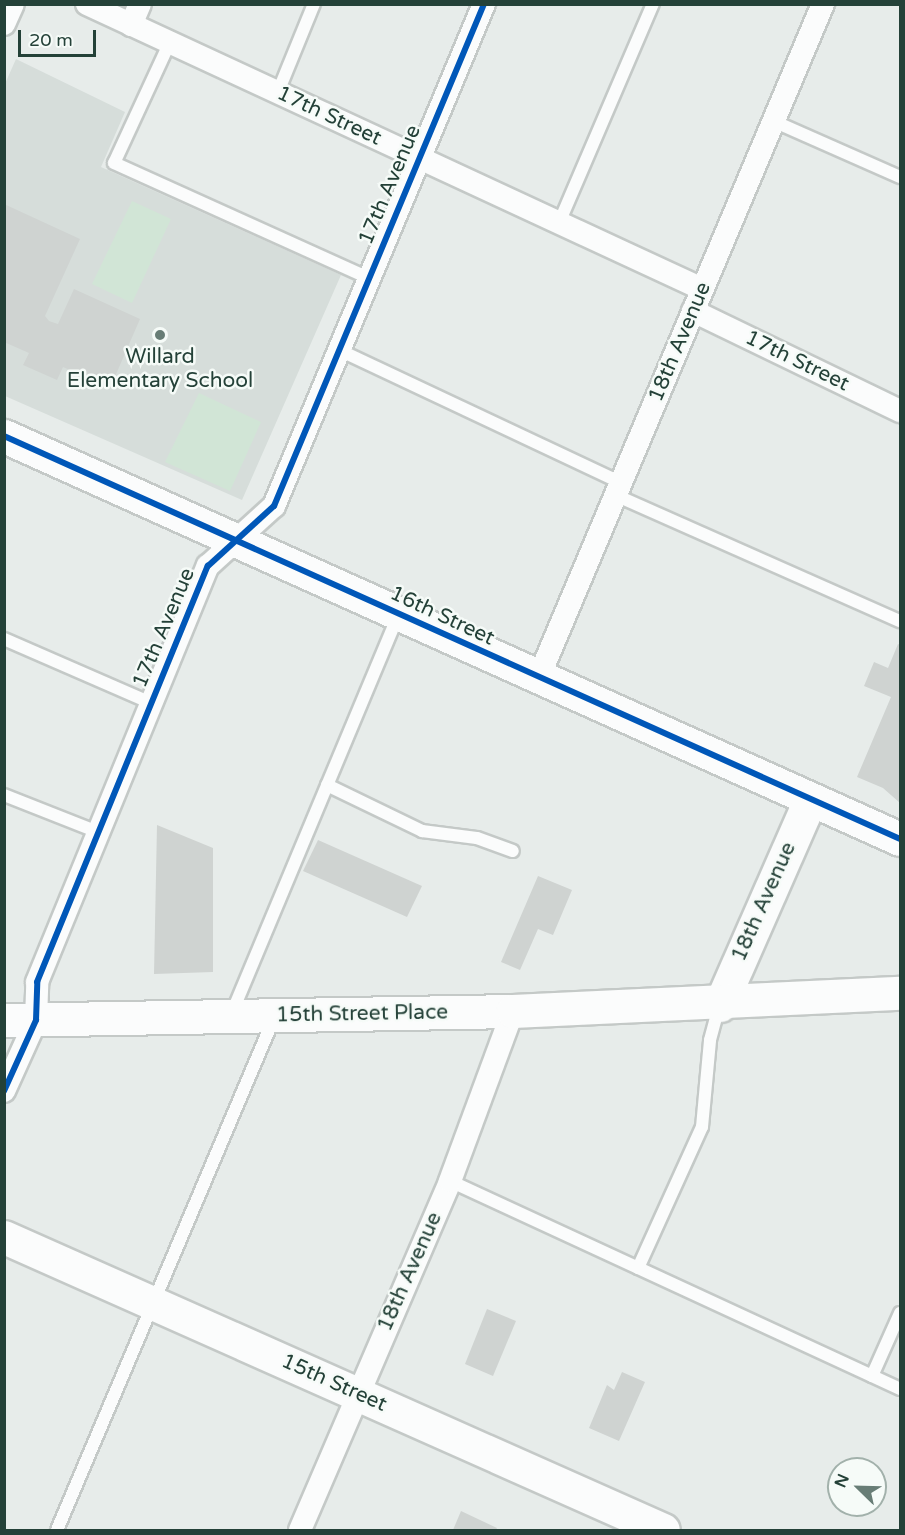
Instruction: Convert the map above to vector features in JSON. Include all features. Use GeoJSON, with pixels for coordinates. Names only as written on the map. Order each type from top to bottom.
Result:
{"type":"FeatureCollection","features":[{"type":"Feature","properties":{"kind":"street"},"geometry":{"type":"LineString","coordinates":[[4,24],[13,4]]}},
{"type":"Feature","properties":{"kind":"street","name":"17th Street"},"geometry":{"type":"LineString","coordinates":[[87,4],[702,289]]}},
{"type":"Feature","properties":{"kind":"street"},"geometry":{"type":"LineString","coordinates":[[131,25],[140,4]]}},
{"type":"Feature","properties":{"kind":"street","name":"17th Avenue"},"geometry":{"type":"LineString","coordinates":[[4,1091],[20,1020],[38,982],[208,566],[274,506],[484,4]]}},
{"type":"Feature","properties":{"kind":"street","name":"18th Avenue"},"geometry":{"type":"LineString","coordinates":[[538,679],[823,4]]}},
{"type":"Feature","properties":{"kind":"street","name":"17th Street"},"geometry":{"type":"LineString","coordinates":[[693,311],[900,411]]}},
{"type":"Feature","properties":{"kind":"street","name":"16th Street"},"geometry":{"type":"LineString","coordinates":[[4,436],[238,540],[538,679],[900,839]]}},
{"type":"Feature","properties":{"kind":"street","name":"18th Avenue"},"geometry":{"type":"LineString","coordinates":[[720,1005],[810,800]]}},
{"type":"Feature","properties":{"kind":"street","name":"15th Street Place"},"geometry":{"type":"LineString","coordinates":[[20,1020],[720,1005],[767,998],[900,993]]}},
{"type":"Feature","properties":{"kind":"street","name":"15th Street Place"},"geometry":{"type":"LineString","coordinates":[[720,1005],[767,1017],[900,1014]]}},
{"type":"Feature","properties":{"kind":"street","name":"18th Avenue"},"geometry":{"type":"LineString","coordinates":[[300,1530],[450,1181],[513,1011]]}},
{"type":"Feature","properties":{"kind":"street","name":"15th Street"},"geometry":{"type":"LineString","coordinates":[[4,1237],[663,1530]]}},
{"type":"Feature","properties":{"kind":"lane"},"geometry":{"type":"LineString","coordinates":[[278,92],[314,4]]}},
{"type":"Feature","properties":{"kind":"lane"},"geometry":{"type":"LineString","coordinates":[[559,223],[653,4]]}},
{"type":"Feature","properties":{"kind":"lane"},"geometry":{"type":"LineString","coordinates":[[170,42],[114,163],[369,278]]}},
{"type":"Feature","properties":{"kind":"lane"},"geometry":{"type":"LineString","coordinates":[[773,121],[900,177]]}},
{"type":"Feature","properties":{"kind":"lane"},"geometry":{"type":"LineString","coordinates":[[339,350],[618,489],[900,621]]}},
{"type":"Feature","properties":{"kind":"lane"},"geometry":{"type":"LineString","coordinates":[[231,1016],[399,614]]}},
{"type":"Feature","properties":{"kind":"lane"},"geometry":{"type":"LineString","coordinates":[[4,639],[151,703]]}},
{"type":"Feature","properties":{"kind":"lane"},"geometry":{"type":"LineString","coordinates":[[327,785],[422,831],[477,838],[513,851]]}},
{"type":"Feature","properties":{"kind":"lane"},"geometry":{"type":"LineString","coordinates":[[4,795],[98,832]]}},
{"type":"Feature","properties":{"kind":"lane"},"geometry":{"type":"LineString","coordinates":[[638,1268],[702,1127],[710,1040],[720,1005]]}},
{"type":"Feature","properties":{"kind":"lane"},"geometry":{"type":"LineString","coordinates":[[57,1530],[275,1016]]}},
{"type":"Feature","properties":{"kind":"lane"},"geometry":{"type":"LineString","coordinates":[[450,1181],[900,1389]]}},
{"type":"Feature","properties":{"kind":"lane"},"geometry":{"type":"LineString","coordinates":[[872,1376],[900,1313]]}},
{"type":"Feature","properties":{"kind":"shaded area","name":"Willard Elementary School"},"geometry":{"type":"Polygon","coordinates":[[[16,59],[125,112],[101,167],[341,275],[242,500],[5,396],[4,86],[16,59]]]}},
{"type":"Feature","properties":{"kind":"green space"},"geometry":{"type":"Polygon","coordinates":[[[132,201],[171,219],[132,303],[92,284],[132,201]]]}},
{"type":"Feature","properties":{"kind":"green space"},"geometry":{"type":"Polygon","coordinates":[[[199,393],[261,422],[230,491],[165,462],[199,393]]]}},
{"type":"Feature","properties":{"kind":"building"},"geometry":{"type":"Polygon","coordinates":[[[4,204],[80,239],[45,316],[49,321],[58,324],[74,289],[140,319],[110,388],[63,367],[57,380],[23,365],[29,353],[4,342],[4,204]]]}},
{"type":"Feature","properties":{"kind":"building"},"geometry":{"type":"Polygon","coordinates":[[[898,644],[900,645],[900,803],[883,788],[857,777],[891,697],[864,686],[874,662],[888,668],[898,644]]]}},
{"type":"Feature","properties":{"kind":"building"},"geometry":{"type":"Polygon","coordinates":[[[157,825],[213,848],[213,972],[154,974],[157,825]]]}},
{"type":"Feature","properties":{"kind":"building"},"geometry":{"type":"Polygon","coordinates":[[[318,840],[422,886],[407,917],[303,871],[318,840]]]}},
{"type":"Feature","properties":{"kind":"building"},"geometry":{"type":"Polygon","coordinates":[[[538,876],[572,890],[553,935],[538,929],[520,970],[501,962],[538,876]]]}},
{"type":"Feature","properties":{"kind":"building"},"geometry":{"type":"Polygon","coordinates":[[[487,1309],[516,1321],[493,1376],[465,1364],[487,1309]]]}},
{"type":"Feature","properties":{"kind":"building"},"geometry":{"type":"Polygon","coordinates":[[[622,1372],[645,1382],[619,1441],[589,1428],[607,1385],[614,1390],[622,1372]]]}},
{"type":"Feature","properties":{"kind":"building"},"geometry":{"type":"Polygon","coordinates":[[[461,1511],[497,1528],[496,1530],[453,1530],[461,1511]]]}},
{"type":"Feature","properties":{"kind":"cycle path"},"geometry":{"type":"LineString","coordinates":[[4,1091],[36,1020],[37,982],[208,566],[274,506],[484,4]]}},
{"type":"Feature","properties":{"kind":"cycle path"},"geometry":{"type":"LineString","coordinates":[[4,436],[900,839]]}},
{"type":"Feature","properties":{"kind":"place","name":"Willard Elementary School"},"geometry":{"type":"Point","coordinates":[160,335]}}]}
